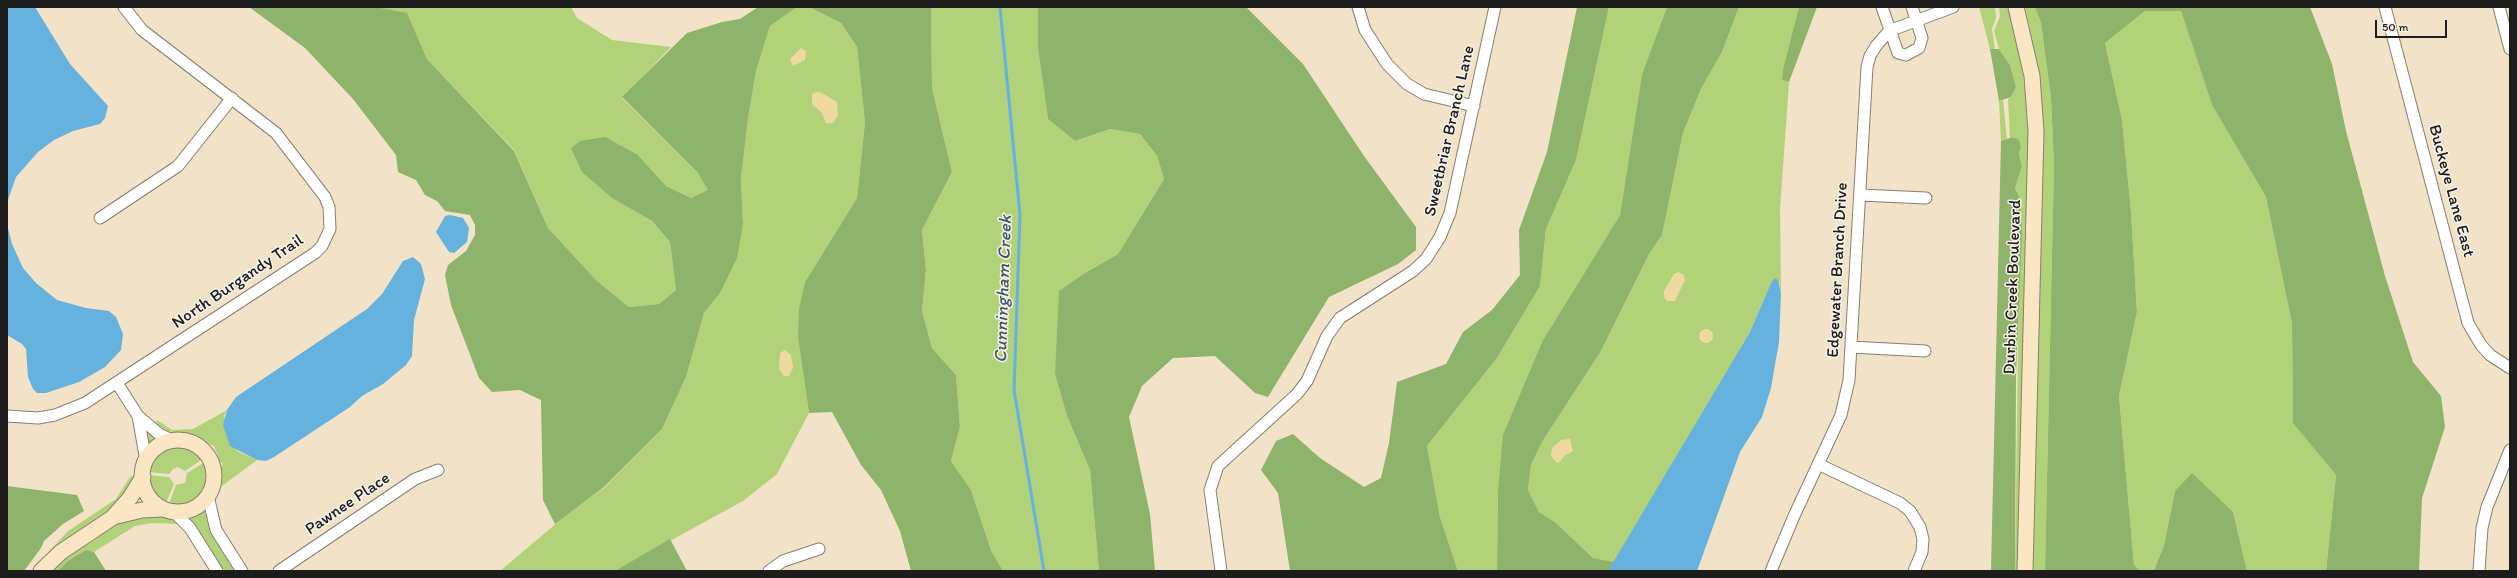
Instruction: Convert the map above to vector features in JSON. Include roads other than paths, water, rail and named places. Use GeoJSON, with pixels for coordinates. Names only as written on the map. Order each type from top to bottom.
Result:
{"type":"FeatureCollection","features":[{"type":"Feature","properties":{"kind":"street","name":"North Burgandy Trail"},"geometry":{"type":"LineString","coordinates":[[7,416],[38,418],[55,415],[85,403],[315,253],[327,237],[331,218],[329,207],[322,192],[276,133],[142,30],[124,7]]}},
{"type":"Feature","properties":{"kind":"street"},"geometry":{"type":"LineString","coordinates":[[1358,7],[1365,30],[1387,64],[1402,80],[1424,94],[1474,106]]}},
{"type":"Feature","properties":{"kind":"street","name":"Sweetbriar Branch Lane"},"geometry":{"type":"LineString","coordinates":[[1220,571],[1210,490],[1216,470],[1223,460],[1297,394],[1314,366],[1327,336],[1340,318],[1414,271],[1436,245],[1450,213],[1495,7]]}},
{"type":"Feature","properties":{"kind":"street"},"geometry":{"type":"LineString","coordinates":[[1882,7],[1889,31],[1898,53],[1906,56],[1914,53],[1919,48],[1922,38],[1912,7]]}},
{"type":"Feature","properties":{"kind":"street","name":"Edgewater Branch Drive"},"geometry":{"type":"LineString","coordinates":[[1771,571],[1841,415],[1849,380],[1867,67],[1876,46],[1889,31],[1953,7]]}},
{"type":"Feature","properties":{"kind":"street","name":"Durbin Creek Boulevard"},"geometry":{"type":"LineString","coordinates":[[2016,7],[2032,76],[2036,131],[2025,571]]}},
{"type":"Feature","properties":{"kind":"street","name":"Buckeye Lane East"},"geometry":{"type":"LineString","coordinates":[[2385,7],[2468,323],[2481,345],[2490,355],[2510,368]]}},
{"type":"Feature","properties":{"kind":"street"},"geometry":{"type":"LineString","coordinates":[[2499,7],[2510,49]]}},
{"type":"Feature","properties":{"kind":"street"},"geometry":{"type":"LineString","coordinates":[[100,218],[178,166],[232,98]]}},
{"type":"Feature","properties":{"kind":"street"},"geometry":{"type":"LineString","coordinates":[[1860,195],[1926,198]]}},
{"type":"Feature","properties":{"kind":"street"},"geometry":{"type":"LineString","coordinates":[[1851,347],[1925,351]]}},
{"type":"Feature","properties":{"kind":"street"},"geometry":{"type":"LineString","coordinates":[[112,518],[142,510],[168,511],[198,506],[208,496],[212,489],[214,473],[209,458],[194,444],[174,441],[159,434],[138,416],[117,383]]}},
{"type":"Feature","properties":{"kind":"street"},"geometry":{"type":"LineString","coordinates":[[41,571],[61,552],[112,518],[130,498],[143,477],[146,461],[138,416]]}},
{"type":"Feature","properties":{"kind":"street"},"geometry":{"type":"LineString","coordinates":[[146,461],[157,447],[174,441]]}},
{"type":"Feature","properties":{"kind":"street"},"geometry":{"type":"LineString","coordinates":[[2480,571],[2482,528],[2487,507],[2510,450]]}},
{"type":"Feature","properties":{"kind":"street"},"geometry":{"type":"LineString","coordinates":[[1818,464],[1900,504],[1910,511],[1918,521],[1923,539],[1922,552],[1914,571]]}},
{"type":"Feature","properties":{"kind":"street","name":"Pawnee Place"},"geometry":{"type":"LineString","coordinates":[[280,571],[415,479],[438,470]]}},
{"type":"Feature","properties":{"kind":"street"},"geometry":{"type":"LineString","coordinates":[[143,477],[146,492],[190,528],[217,571]]}},
{"type":"Feature","properties":{"kind":"street"},"geometry":{"type":"LineString","coordinates":[[208,496],[216,530],[242,571]]}},
{"type":"Feature","properties":{"kind":"street"},"geometry":{"type":"LineString","coordinates":[[769,571],[783,561],[819,549]]}},
{"type":"Feature","properties":{"kind":"water"},"geometry":{"type":"Polygon","coordinates":[[[7,7],[35,7],[70,64],[108,106],[105,118],[100,124],[73,131],[54,140],[38,152],[16,177],[8,200],[8,228],[12,244],[23,268],[36,283],[57,300],[86,308],[109,311],[116,317],[123,334],[121,350],[105,367],[79,382],[46,393],[37,393],[33,389],[28,377],[26,349],[22,344],[7,335],[7,7]]]}},
{"type":"Feature","properties":{"kind":"water"},"geometry":{"type":"Polygon","coordinates":[[[450,215],[463,218],[469,228],[467,242],[454,253],[449,252],[436,232],[445,216],[450,215]]]}},
{"type":"Feature","properties":{"kind":"water"},"geometry":{"type":"Polygon","coordinates":[[[413,257],[421,264],[425,279],[414,320],[412,356],[406,365],[383,384],[362,396],[350,407],[266,461],[257,460],[230,446],[223,425],[227,410],[236,397],[367,309],[382,294],[403,261],[413,257]]]}},
{"type":"Feature","properties":{"kind":"water"},"geometry":{"type":"Polygon","coordinates":[[[1775,278],[1778,280],[1781,293],[1779,342],[1771,388],[1762,417],[1740,452],[1697,571],[1608,571],[1750,332],[1771,283],[1775,278]]]}},
{"type":"Feature","properties":{"kind":"waterway","name":"Cunningham Creek"},"geometry":{"type":"LineString","coordinates":[[1000,7],[1020,215],[1014,390],[1044,571]]}}]}
